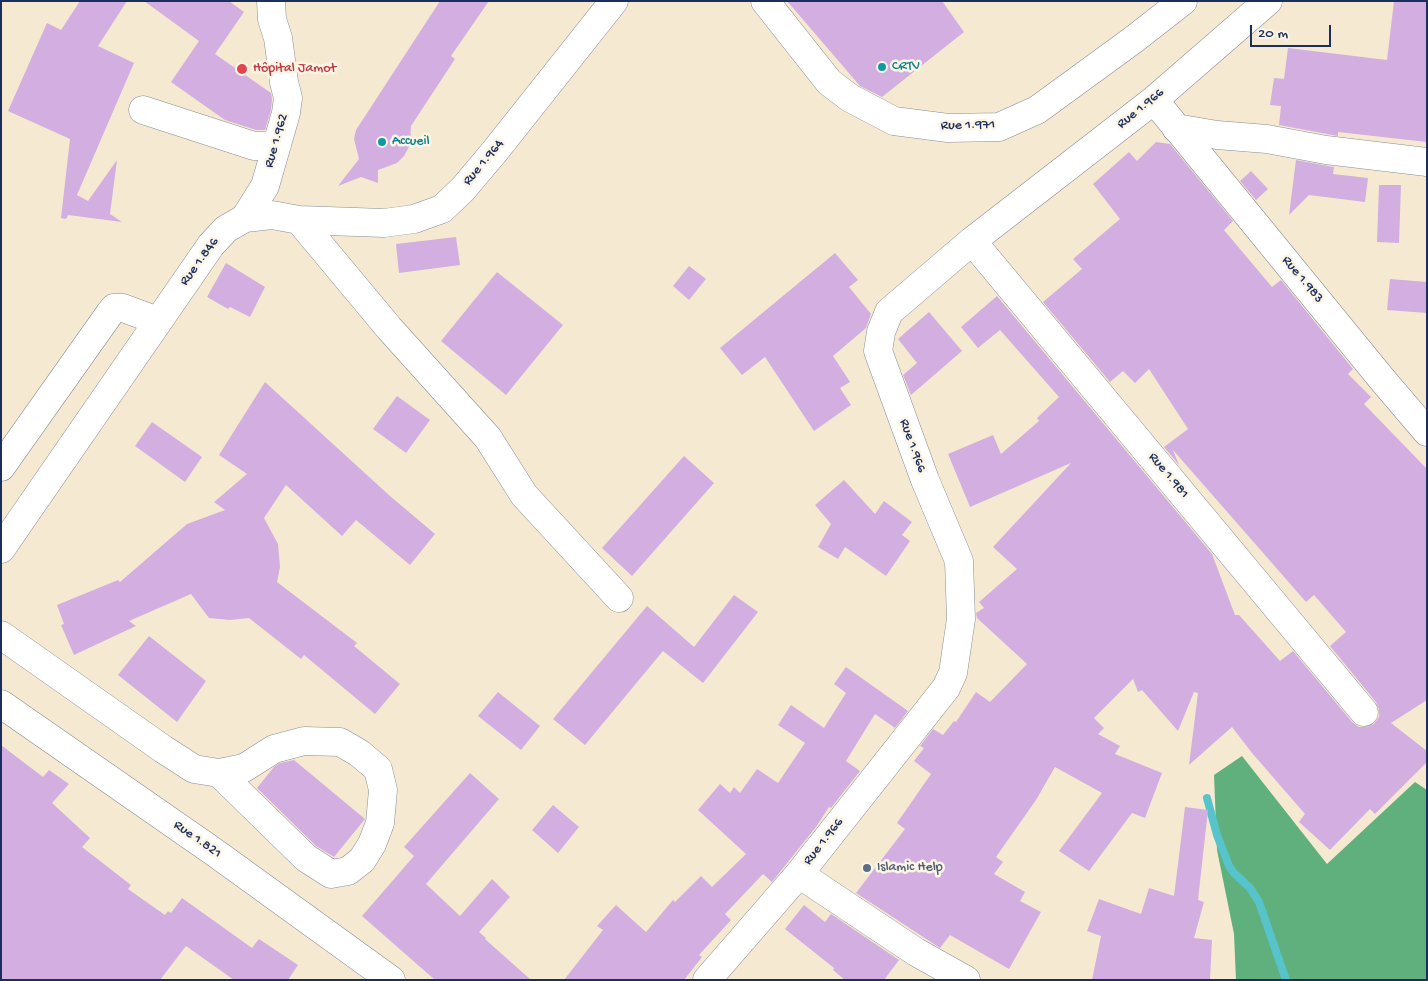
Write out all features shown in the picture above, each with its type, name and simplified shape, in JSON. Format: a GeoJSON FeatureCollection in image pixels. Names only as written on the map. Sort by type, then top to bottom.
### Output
{"type":"FeatureCollection","features":[{"type":"Feature","properties":{"kind":"street","name":"Rue 1.962"},"geometry":{"type":"LineString","coordinates":[[245,218],[265,186],[286,113],[288,98],[270,1]]}},
{"type":"Feature","properties":{"kind":"street","name":"Rue 1.964"},"geometry":{"type":"LineString","coordinates":[[299,220],[384,223],[414,219],[442,209],[463,189],[489,159],[614,1]]}},
{"type":"Feature","properties":{"kind":"street","name":"Rue 1.971"},"geometry":{"type":"LineString","coordinates":[[765,1],[830,82],[850,98],[894,121],[948,128],[998,127],[1037,110],[1134,40],[1183,1]]}},
{"type":"Feature","properties":{"kind":"street","name":"Rue 1.966"},"geometry":{"type":"LineString","coordinates":[[707,980],[798,874],[946,688],[953,673],[961,620],[959,561],[925,480],[878,352],[881,332],[889,312],[972,241],[1154,100],[1268,1]]}},
{"type":"Feature","properties":{"kind":"street","name":"Rue 1.983"},"geometry":{"type":"LineString","coordinates":[[1154,100],[1427,432]]}},
{"type":"Feature","properties":{"kind":"street"},"geometry":{"type":"LineString","coordinates":[[142,110],[254,146],[276,145]]}},
{"type":"Feature","properties":{"kind":"street"},"geometry":{"type":"LineString","coordinates":[[1176,128],[1217,135],[1267,139],[1326,150],[1427,162]]}},
{"type":"Feature","properties":{"kind":"street","name":"Rue 1.846"},"geometry":{"type":"LineString","coordinates":[[1,549],[211,245],[226,229],[245,218],[272,215],[299,220]]}},
{"type":"Feature","properties":{"kind":"street"},"geometry":{"type":"LineString","coordinates":[[299,220],[389,328],[488,438],[524,495],[619,598]]}},
{"type":"Feature","properties":{"kind":"street","name":"Rue 1.981"},"geometry":{"type":"LineString","coordinates":[[972,241],[1364,712]]}},
{"type":"Feature","properties":{"kind":"street"},"geometry":{"type":"LineString","coordinates":[[1,467],[114,308],[123,308],[158,320]]}},
{"type":"Feature","properties":{"kind":"street"},"geometry":{"type":"LineString","coordinates":[[1,635],[194,769],[219,773],[244,768],[274,749],[304,741],[340,742],[359,753],[378,768],[383,790],[380,823],[372,844],[362,860],[348,871],[331,874],[306,858],[219,773]]}},
{"type":"Feature","properties":{"kind":"street","name":"Rue 1.821"},"geometry":{"type":"LineString","coordinates":[[1,704],[214,852],[391,980]]}},
{"type":"Feature","properties":{"kind":"street"},"geometry":{"type":"LineString","coordinates":[[798,874],[916,952],[966,980]]}},
{"type":"Feature","properties":{"kind":"green space"},"geometry":{"type":"Polygon","coordinates":[[[1242,756],[1327,864],[1415,782],[1427,790],[1427,980],[1236,980],[1234,934],[1217,850],[1214,775],[1242,756]]]}},
{"type":"Feature","properties":{"kind":"building"},"geometry":{"type":"Polygon","coordinates":[[[80,1],[127,1],[98,46],[134,63],[77,195],[88,201],[117,160],[110,214],[122,222],[68,215],[66,219],[61,218],[70,139],[8,111],[47,23],[61,30],[80,1]]]}},
{"type":"Feature","properties":{"kind":"building"},"geometry":{"type":"Polygon","coordinates":[[[144,1],[229,1],[244,12],[215,54],[271,93],[271,110],[265,130],[256,130],[225,120],[171,82],[199,41],[144,1]]]}},
{"type":"Feature","properties":{"kind":"building"},"geometry":{"type":"Polygon","coordinates":[[[440,1],[489,1],[451,56],[455,59],[411,126],[410,145],[404,156],[397,163],[378,170],[378,183],[361,177],[338,186],[359,159],[354,139],[356,130],[440,1]]]}},
{"type":"Feature","properties":{"kind":"building","name":"CRTV"},"geometry":{"type":"Polygon","coordinates":[[[787,1],[942,1],[964,32],[882,97],[860,86],[787,1]]]}},
{"type":"Feature","properties":{"kind":"building"},"geometry":{"type":"Polygon","coordinates":[[[1394,1],[1427,1],[1427,142],[1338,132],[1338,136],[1279,125],[1281,106],[1270,105],[1274,78],[1284,79],[1288,48],[1387,60],[1394,1]]]}},
{"type":"Feature","properties":{"kind":"building"},"geometry":{"type":"Polygon","coordinates":[[[1156,142],[1170,144],[1233,221],[1224,230],[1272,287],[1281,280],[1353,369],[1348,374],[1371,397],[1364,404],[1427,469],[1427,700],[1391,723],[1427,751],[1427,762],[1375,814],[1370,809],[1330,850],[1299,822],[1305,814],[1232,727],[1189,765],[1198,693],[1194,692],[1178,731],[1142,690],[1138,692],[1133,679],[1094,718],[1104,728],[1098,734],[1120,746],[1115,754],[1162,773],[1145,818],[1132,813],[1089,871],[1059,851],[1102,793],[1055,767],[1036,800],[996,857],[1003,862],[994,874],[1025,892],[1020,901],[1041,912],[1009,969],[950,935],[940,948],[856,893],[905,829],[897,823],[931,774],[914,761],[924,748],[920,746],[933,729],[943,735],[954,721],[956,722],[976,692],[990,702],[1027,664],[977,618],[976,613],[984,608],[979,602],[1017,569],[993,547],[1071,463],[970,507],[948,454],[993,435],[1001,454],[1039,421],[1037,418],[1059,397],[1000,330],[978,348],[961,327],[997,296],[1212,554],[1235,615],[1239,615],[1280,661],[1293,651],[1352,722],[1359,727],[1367,727],[1374,724],[1379,717],[1379,709],[1376,702],[1330,646],[1346,632],[1314,595],[1306,602],[1173,450],[1179,465],[1164,447],[1188,429],[1149,369],[1135,383],[1123,371],[1110,382],[1043,302],[1082,269],[1073,259],[1120,219],[1093,184],[1129,152],[1137,161],[1156,142]]]}},
{"type":"Feature","properties":{"kind":"building"},"geometry":{"type":"Polygon","coordinates":[[[1296,160],[1334,167],[1333,174],[1368,178],[1365,202],[1309,195],[1289,215],[1296,160]]]}},
{"type":"Feature","properties":{"kind":"building"},"geometry":{"type":"Polygon","coordinates":[[[1251,171],[1268,189],[1256,200],[1240,181],[1251,171]]]}},
{"type":"Feature","properties":{"kind":"building"},"geometry":{"type":"Polygon","coordinates":[[[1379,185],[1401,185],[1399,243],[1377,242],[1379,185]]]}},
{"type":"Feature","properties":{"kind":"building"},"geometry":{"type":"Polygon","coordinates":[[[456,237],[460,265],[399,273],[396,244],[456,237]]]}},
{"type":"Feature","properties":{"kind":"building"},"geometry":{"type":"Polygon","coordinates":[[[835,253],[858,280],[849,287],[871,314],[866,328],[833,356],[850,382],[840,388],[851,405],[814,431],[765,357],[742,375],[720,348],[835,253]]]}},
{"type":"Feature","properties":{"kind":"building"},"geometry":{"type":"Polygon","coordinates":[[[226,263],[265,287],[250,317],[230,307],[228,309],[207,297],[226,263]]]}},
{"type":"Feature","properties":{"kind":"building"},"geometry":{"type":"Polygon","coordinates":[[[689,266],[706,279],[689,300],[673,286],[689,266]]]}},
{"type":"Feature","properties":{"kind":"building"},"geometry":{"type":"Polygon","coordinates":[[[497,272],[563,325],[506,395],[441,341],[497,272]]]}},
{"type":"Feature","properties":{"kind":"building"},"geometry":{"type":"Polygon","coordinates":[[[1390,279],[1427,282],[1427,313],[1387,310],[1390,279]]]}},
{"type":"Feature","properties":{"kind":"building"},"geometry":{"type":"Polygon","coordinates":[[[929,312],[962,351],[911,395],[903,375],[917,363],[898,339],[929,312]]]}},
{"type":"Feature","properties":{"kind":"building"},"geometry":{"type":"Polygon","coordinates":[[[265,382],[390,496],[435,534],[410,565],[356,520],[342,536],[286,485],[264,518],[278,544],[280,567],[277,582],[357,643],[354,646],[400,684],[375,714],[304,655],[301,659],[249,618],[230,620],[209,618],[191,594],[129,621],[136,626],[74,655],[61,625],[64,624],[57,605],[118,580],[120,582],[187,524],[225,510],[214,502],[247,474],[219,455],[265,382]]]}},
{"type":"Feature","properties":{"kind":"building"},"geometry":{"type":"Polygon","coordinates":[[[397,396],[430,420],[406,453],[373,429],[397,396]]]}},
{"type":"Feature","properties":{"kind":"building"},"geometry":{"type":"Polygon","coordinates":[[[152,422],[202,457],[185,482],[135,446],[152,422]]]}},
{"type":"Feature","properties":{"kind":"building"},"geometry":{"type":"Polygon","coordinates":[[[684,456],[714,483],[632,576],[602,548],[684,456]]]}},
{"type":"Feature","properties":{"kind":"building"},"geometry":{"type":"Polygon","coordinates":[[[844,480],[875,514],[884,501],[912,522],[902,535],[910,541],[886,576],[845,547],[838,559],[818,547],[831,524],[815,505],[844,480]]]}},
{"type":"Feature","properties":{"kind":"building"},"geometry":{"type":"Polygon","coordinates":[[[734,595],[758,612],[703,683],[663,651],[585,745],[553,719],[647,606],[694,647],[734,595]]]}},
{"type":"Feature","properties":{"kind":"building"},"geometry":{"type":"Polygon","coordinates":[[[149,636],[206,681],[177,722],[118,675],[149,636]]]}},
{"type":"Feature","properties":{"kind":"building"},"geometry":{"type":"Polygon","coordinates":[[[846,667],[908,711],[895,728],[875,714],[846,761],[860,771],[831,808],[829,807],[816,827],[772,882],[763,874],[725,914],[731,920],[699,955],[702,957],[684,980],[564,980],[603,930],[597,926],[616,905],[646,932],[673,900],[675,902],[701,876],[712,887],[746,854],[698,810],[720,784],[730,793],[734,787],[740,793],[757,769],[778,783],[805,743],[778,725],[791,705],[824,728],[846,693],[834,684],[846,667]]]}},
{"type":"Feature","properties":{"kind":"building"},"geometry":{"type":"Polygon","coordinates":[[[498,692],[540,726],[521,750],[478,716],[498,692]]]}},
{"type":"Feature","properties":{"kind":"building"},"geometry":{"type":"Polygon","coordinates":[[[1,745],[43,777],[49,770],[69,784],[52,803],[90,838],[82,847],[131,885],[128,889],[165,915],[168,911],[171,913],[182,898],[252,948],[259,939],[298,965],[288,980],[234,980],[186,946],[160,980],[1,980],[1,745]]]}},
{"type":"Feature","properties":{"kind":"building"},"geometry":{"type":"Polygon","coordinates":[[[294,760],[365,819],[334,857],[316,846],[257,788],[274,767],[280,763],[294,760]]]}},
{"type":"Feature","properties":{"kind":"building"},"geometry":{"type":"Polygon","coordinates":[[[470,773],[499,799],[426,884],[460,916],[492,879],[510,897],[479,932],[531,980],[435,980],[362,916],[414,856],[404,847],[470,773]]]}},
{"type":"Feature","properties":{"kind":"building"},"geometry":{"type":"Polygon","coordinates":[[[553,805],[579,827],[558,853],[532,830],[553,805]]]}},
{"type":"Feature","properties":{"kind":"building"},"geometry":{"type":"Polygon","coordinates":[[[1185,807],[1208,810],[1198,900],[1204,902],[1194,938],[1212,940],[1210,980],[1092,980],[1101,936],[1087,931],[1099,899],[1141,914],[1149,888],[1174,896],[1185,807]]]}},
{"type":"Feature","properties":{"kind":"building"},"geometry":{"type":"Polygon","coordinates":[[[804,905],[825,922],[831,914],[899,960],[884,980],[845,980],[833,970],[834,968],[785,929],[804,905]]]}},
{"type":"Feature","properties":{"kind":"waterway"},"geometry":{"type":"LineString","coordinates":[[1207,798],[1217,835],[1229,866],[1250,888],[1259,902],[1286,980]]}},
{"type":"Feature","properties":{"kind":"place","name":"CRTV"},"geometry":{"type":"Point","coordinates":[882,67]}},
{"type":"Feature","properties":{"kind":"place","name":"Hôpital Jamot"},"geometry":{"type":"Point","coordinates":[242,69]}},
{"type":"Feature","properties":{"kind":"place","name":"Accueil"},"geometry":{"type":"Point","coordinates":[382,142]}},
{"type":"Feature","properties":{"kind":"place","name":"Islamic Help"},"geometry":{"type":"Point","coordinates":[867,868]}}]}
